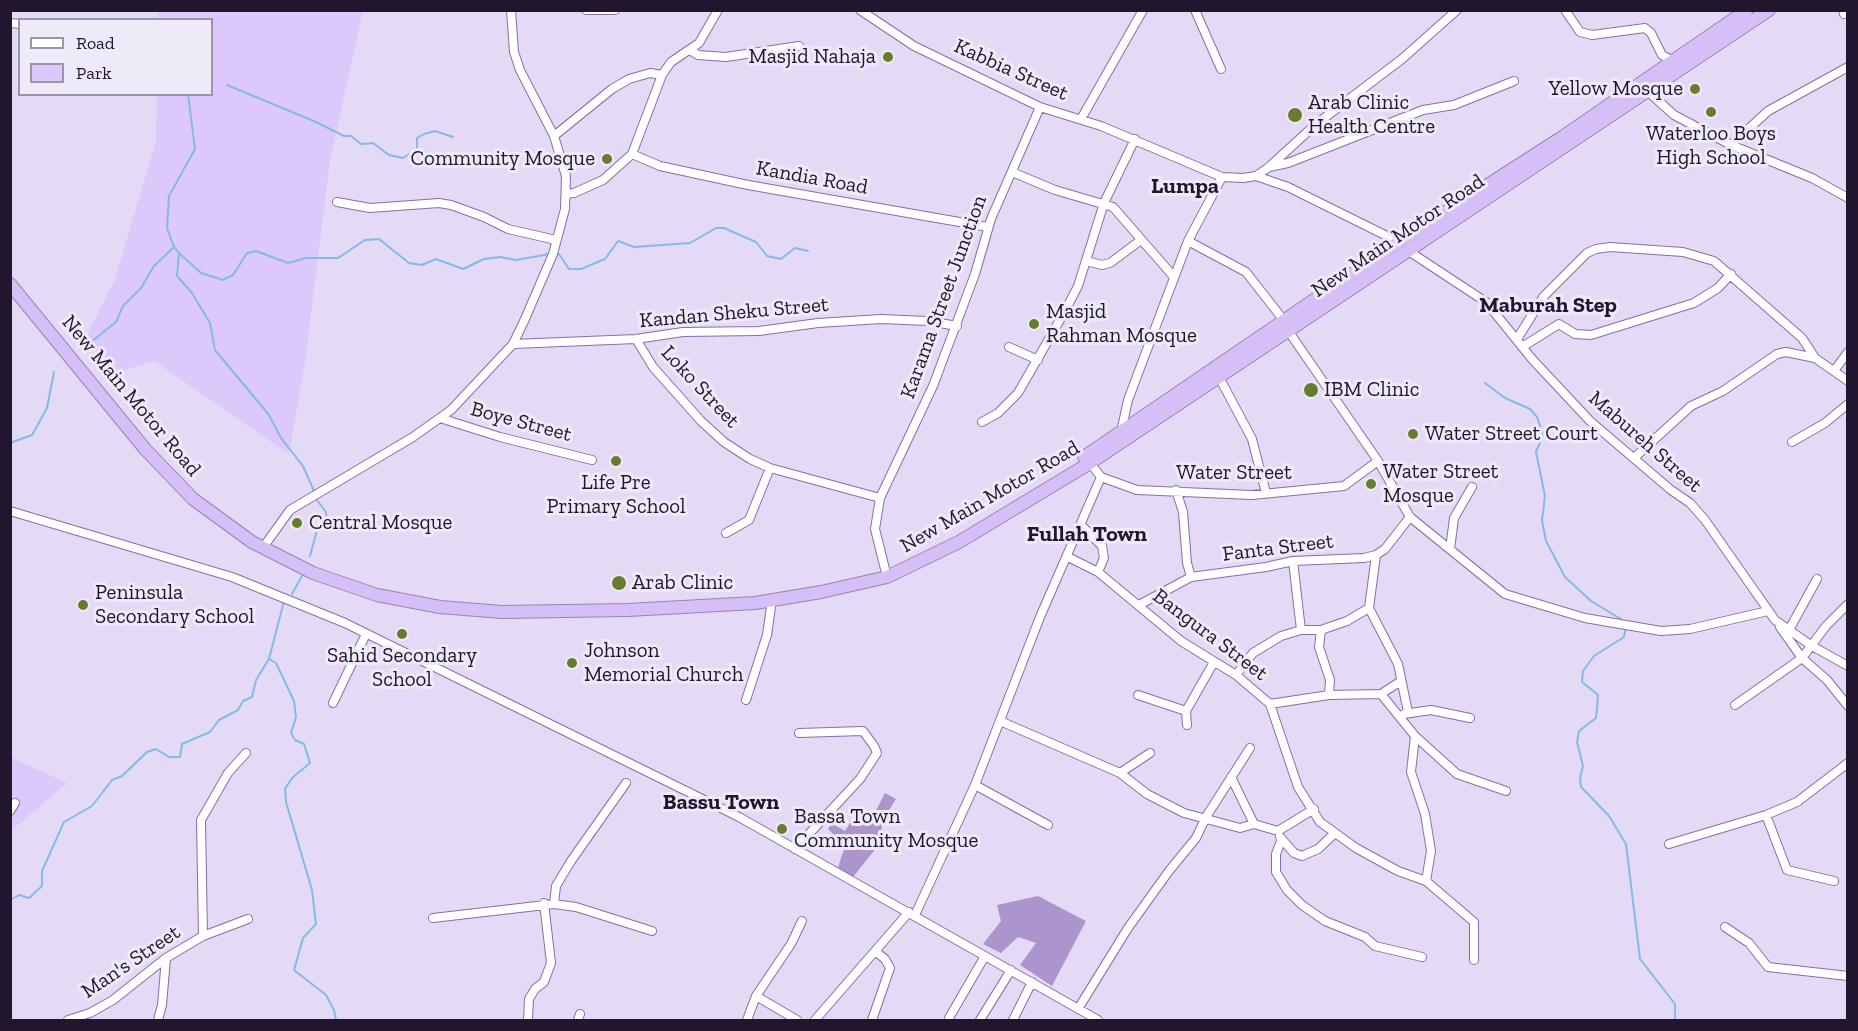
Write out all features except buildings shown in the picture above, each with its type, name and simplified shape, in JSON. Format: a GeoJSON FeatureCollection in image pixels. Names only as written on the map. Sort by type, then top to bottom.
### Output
{"type":"FeatureCollection","features":[{"type":"Feature","properties":{"kind":"highway","name":"New Main Motor Road"},"geometry":{"type":"LineString","coordinates":[[10,274],[151,444],[198,493],[267,542],[316,567],[379,588],[441,600],[502,605],[696,600],[754,596],[820,585],[885,569],[956,536],[1018,500],[1121,432],[1410,252],[1643,87],[1672,61],[1747,10]]}},
{"type":"Feature","properties":{"kind":"highway","name":"New Main Motor Road"},"geometry":{"type":"LineString","coordinates":[[10,284],[145,449],[193,499],[252,542],[313,573],[377,595],[440,607],[502,612],[692,608],[772,600],[887,577],[959,542],[1090,464],[1219,377],[1399,242],[1561,138],[1769,10]]}},
{"type":"Feature","properties":{"kind":"street"},"geometry":{"type":"LineString","coordinates":[[267,542],[290,510],[413,437],[451,410],[513,344],[553,254],[565,209],[566,176],[554,136],[520,70],[514,52],[511,10]]}},
{"type":"Feature","properties":{"kind":"street"},"geometry":{"type":"LineString","coordinates":[[586,10],[615,10]]}},
{"type":"Feature","properties":{"kind":"street"},"geometry":{"type":"LineString","coordinates":[[566,194],[574,193],[603,180],[632,154],[662,75],[671,62],[690,50],[710,27],[718,10]]}},
{"type":"Feature","properties":{"kind":"street","name":"Kabbia Street"},"geometry":{"type":"LineString","coordinates":[[860,10],[914,46],[1040,107],[1135,139],[1222,177]]}},
{"type":"Feature","properties":{"kind":"street"},"geometry":{"type":"LineString","coordinates":[[1081,119],[1143,10]]}},
{"type":"Feature","properties":{"kind":"street"},"geometry":{"type":"LineString","coordinates":[[1195,10],[1221,69]]}},
{"type":"Feature","properties":{"kind":"street"},"geometry":{"type":"LineString","coordinates":[[1121,432],[1128,400],[1188,241],[1222,177],[1256,176],[1269,167],[1315,125],[1402,59],[1456,10]]}},
{"type":"Feature","properties":{"kind":"street"},"geometry":{"type":"LineString","coordinates":[[1565,10],[1580,32],[1592,35],[1645,28],[1651,33],[1662,55],[1672,61]]}},
{"type":"Feature","properties":{"kind":"street"},"geometry":{"type":"LineString","coordinates":[[690,50],[698,55],[726,57],[799,46]]}},
{"type":"Feature","properties":{"kind":"street"},"geometry":{"type":"LineString","coordinates":[[1731,145],[1768,111],[1848,67]]}},
{"type":"Feature","properties":{"kind":"street"},"geometry":{"type":"LineString","coordinates":[[554,136],[612,89],[629,79],[650,73],[662,75]]}},
{"type":"Feature","properties":{"kind":"street"},"geometry":{"type":"LineString","coordinates":[[1269,167],[1288,163],[1423,110],[1471,99],[1514,81]]}},
{"type":"Feature","properties":{"kind":"street"},"geometry":{"type":"LineString","coordinates":[[1643,87],[1674,115],[1731,145],[1791,168],[1848,198]]}},
{"type":"Feature","properties":{"kind":"street","name":"Karama Street Junction"},"geometry":{"type":"LineString","coordinates":[[885,569],[875,530],[880,498],[928,396],[957,326],[988,227],[1040,107]]}},
{"type":"Feature","properties":{"kind":"street"},"geometry":{"type":"LineString","coordinates":[[982,422],[998,412],[1018,393],[1038,360],[1078,286],[1104,203],[1135,139]]}},
{"type":"Feature","properties":{"kind":"street","name":"Kandia Road"},"geometry":{"type":"LineString","coordinates":[[632,154],[660,166],[748,185],[988,227]]}},
{"type":"Feature","properties":{"kind":"street"},"geometry":{"type":"LineString","coordinates":[[1012,172],[1055,190],[1113,207],[1174,277]]}},
{"type":"Feature","properties":{"kind":"street"},"geometry":{"type":"LineString","coordinates":[[1256,176],[1288,187],[1399,242]]}},
{"type":"Feature","properties":{"kind":"street"},"geometry":{"type":"LineString","coordinates":[[337,202],[370,208],[451,205],[508,229],[556,240]]}},
{"type":"Feature","properties":{"kind":"street"},"geometry":{"type":"LineString","coordinates":[[1086,261],[1102,265],[1110,263],[1142,240]]}},
{"type":"Feature","properties":{"kind":"street"},"geometry":{"type":"LineString","coordinates":[[1188,241],[1246,272],[1287,327],[1378,461],[1410,517],[1505,594],[1585,618],[1661,631],[1689,629],[1768,611]]}},
{"type":"Feature","properties":{"kind":"street"},"geometry":{"type":"LineString","coordinates":[[1519,343],[1544,296],[1587,253],[1610,247],[1691,254],[1714,261],[1731,274],[1802,339],[1815,358],[1848,381]]}},
{"type":"Feature","properties":{"kind":"street","name":"Mabureh Street"},"geometry":{"type":"LineString","coordinates":[[1410,252],[1486,302],[1519,343],[1590,421],[1690,503],[1705,520],[1775,620],[1812,646],[1848,666]]}},
{"type":"Feature","properties":{"kind":"street"},"geometry":{"type":"LineString","coordinates":[[1519,343],[1558,324],[1575,334],[1591,335],[1694,303],[1718,288],[1731,274]]}},
{"type":"Feature","properties":{"kind":"street","name":"Kandan Sheku Street"},"geometry":{"type":"LineString","coordinates":[[513,344],[636,339],[682,332],[759,331],[818,323],[881,319],[928,321],[957,326]]}},
{"type":"Feature","properties":{"kind":"street","name":"Loko Street"},"geometry":{"type":"LineString","coordinates":[[636,339],[653,367],[701,422],[724,442],[750,459],[770,468],[880,498]]}},
{"type":"Feature","properties":{"kind":"street"},"geometry":{"type":"LineString","coordinates":[[1010,347],[1038,360]]}},
{"type":"Feature","properties":{"kind":"street"},"geometry":{"type":"LineString","coordinates":[[1634,458],[1691,406],[1710,398],[1777,354],[1786,352],[1815,358]]}},
{"type":"Feature","properties":{"kind":"street"},"geometry":{"type":"LineString","coordinates":[[1834,371],[1848,352]]}},
{"type":"Feature","properties":{"kind":"street"},"geometry":{"type":"LineString","coordinates":[[1219,377],[1252,439],[1266,494]]}},
{"type":"Feature","properties":{"kind":"street"},"geometry":{"type":"LineString","coordinates":[[1792,442],[1825,423],[1848,404]]}},
{"type":"Feature","properties":{"kind":"street","name":"Boye Street"},"geometry":{"type":"LineString","coordinates":[[440,418],[500,437],[592,460]]}},
{"type":"Feature","properties":{"kind":"street","name":"Water Street"},"geometry":{"type":"LineString","coordinates":[[1090,464],[1101,477],[1137,490],[1266,494],[1344,486],[1378,461]]}},
{"type":"Feature","properties":{"kind":"street"},"geometry":{"type":"LineString","coordinates":[[726,533],[749,520],[770,468]]}},
{"type":"Feature","properties":{"kind":"street"},"geometry":{"type":"LineString","coordinates":[[815,1020],[874,951],[912,914],[975,785],[1040,617],[1101,477]]}},
{"type":"Feature","properties":{"kind":"street"},"geometry":{"type":"LineString","coordinates":[[1450,549],[1454,518],[1472,487]]}},
{"type":"Feature","properties":{"kind":"street"},"geometry":{"type":"LineString","coordinates":[[1176,490],[1183,512],[1186,553],[1191,577]]}},
{"type":"Feature","properties":{"kind":"street"},"geometry":{"type":"LineString","coordinates":[[10,511],[232,577],[345,622],[739,817],[1098,1020]]}},
{"type":"Feature","properties":{"kind":"street"},"geometry":{"type":"LineString","coordinates":[[1410,517],[1384,549],[1376,555],[1369,608],[1398,664],[1405,714],[1415,736],[1457,774],[1506,791]]}},
{"type":"Feature","properties":{"kind":"street"},"geometry":{"type":"LineString","coordinates":[[1081,525],[1104,552],[1098,572]]}},
{"type":"Feature","properties":{"kind":"street","name":"Fanta Street"},"geometry":{"type":"LineString","coordinates":[[1139,605],[1191,577],[1293,561],[1364,558],[1376,555]]}},
{"type":"Feature","properties":{"kind":"street","name":"Bangura Street"},"geometry":{"type":"LineString","coordinates":[[1068,556],[1098,572],[1181,641],[1236,675],[1270,704],[1298,787],[1314,809],[1320,822],[1381,862],[1426,881],[1474,922],[1474,960]]}},
{"type":"Feature","properties":{"kind":"street"},"geometry":{"type":"LineString","coordinates":[[1293,561],[1301,630]]}},
{"type":"Feature","properties":{"kind":"street"},"geometry":{"type":"LineString","coordinates":[[1789,630],[1818,579]]}},
{"type":"Feature","properties":{"kind":"street"},"geometry":{"type":"LineString","coordinates":[[747,700],[767,635],[772,600]]}},
{"type":"Feature","properties":{"kind":"street"},"geometry":{"type":"LineString","coordinates":[[1735,705],[1802,658],[1826,626],[1848,604]]}},
{"type":"Feature","properties":{"kind":"street"},"geometry":{"type":"LineString","coordinates":[[1236,675],[1253,653],[1281,636],[1301,630],[1321,630],[1347,621],[1369,608]]}},
{"type":"Feature","properties":{"kind":"street"},"geometry":{"type":"LineString","coordinates":[[1775,620],[1802,658],[1827,680],[1848,706]]}},
{"type":"Feature","properties":{"kind":"street"},"geometry":{"type":"LineString","coordinates":[[1321,630],[1320,647],[1330,680],[1329,696]]}},
{"type":"Feature","properties":{"kind":"street"},"geometry":{"type":"LineString","coordinates":[[333,703],[366,634]]}},
{"type":"Feature","properties":{"kind":"street"},"geometry":{"type":"LineString","coordinates":[[1187,725],[1186,711],[1214,662]]}},
{"type":"Feature","properties":{"kind":"street"},"geometry":{"type":"LineString","coordinates":[[1270,704],[1329,696],[1381,694],[1401,681]]}},
{"type":"Feature","properties":{"kind":"street"},"geometry":{"type":"LineString","coordinates":[[1381,694],[1405,714],[1431,710],[1470,718]]}},
{"type":"Feature","properties":{"kind":"street"},"geometry":{"type":"LineString","coordinates":[[1138,695],[1186,711]]}},
{"type":"Feature","properties":{"kind":"street"},"geometry":{"type":"LineString","coordinates":[[1000,722],[1120,773],[1147,795],[1184,813],[1206,817],[1239,828],[1254,824],[1278,831],[1314,809]]}},
{"type":"Feature","properties":{"kind":"street"},"geometry":{"type":"LineString","coordinates":[[795,849],[860,779],[877,753],[863,731],[799,733]]}},
{"type":"Feature","properties":{"kind":"street"},"geometry":{"type":"LineString","coordinates":[[1415,736],[1411,772],[1425,813],[1431,851],[1426,881]]}},
{"type":"Feature","properties":{"kind":"street"},"geometry":{"type":"LineString","coordinates":[[1078,1009],[1128,928],[1196,838],[1230,777],[1250,748]]}},
{"type":"Feature","properties":{"kind":"street"},"geometry":{"type":"LineString","coordinates":[[203,936],[201,820],[228,773],[246,753]]}},
{"type":"Feature","properties":{"kind":"street"},"geometry":{"type":"LineString","coordinates":[[1120,773],[1150,753]]}},
{"type":"Feature","properties":{"kind":"street"},"geometry":{"type":"LineString","coordinates":[[1669,844],[1766,815],[1806,796],[1848,764]]}},
{"type":"Feature","properties":{"kind":"street"},"geometry":{"type":"LineString","coordinates":[[1230,777],[1254,824]]}},
{"type":"Feature","properties":{"kind":"street"},"geometry":{"type":"LineString","coordinates":[[554,904],[556,886],[626,783]]}},
{"type":"Feature","properties":{"kind":"street"},"geometry":{"type":"LineString","coordinates":[[975,785],[1048,825]]}},
{"type":"Feature","properties":{"kind":"street"},"geometry":{"type":"LineString","coordinates":[[1766,815],[1787,870],[1834,881]]}},
{"type":"Feature","properties":{"kind":"street"},"geometry":{"type":"LineString","coordinates":[[1278,831],[1281,841],[1302,856],[1318,849],[1335,833]]}},
{"type":"Feature","properties":{"kind":"street"},"geometry":{"type":"LineString","coordinates":[[1281,841],[1276,854],[1276,872],[1287,890],[1302,905],[1325,921],[1365,936],[1375,946],[1422,957]]}},
{"type":"Feature","properties":{"kind":"street"},"geometry":{"type":"LineString","coordinates":[[528,1020],[529,999],[535,988],[544,982],[551,963],[544,903]]}},
{"type":"Feature","properties":{"kind":"street"},"geometry":{"type":"LineString","coordinates":[[433,918],[544,903],[576,907],[652,930]]}},
{"type":"Feature","properties":{"kind":"street","name":"Man's Street"},"geometry":{"type":"LineString","coordinates":[[68,1020],[90,1013],[113,1000],[166,958],[203,936],[248,919]]}},
{"type":"Feature","properties":{"kind":"street"},"geometry":{"type":"LineString","coordinates":[[747,1020],[756,996],[791,944],[802,921]]}},
{"type":"Feature","properties":{"kind":"street"},"geometry":{"type":"LineString","coordinates":[[1725,927],[1749,943],[1768,967],[1848,976]]}},
{"type":"Feature","properties":{"kind":"street"},"geometry":{"type":"LineString","coordinates":[[872,1020],[890,968],[885,959],[874,951]]}},
{"type":"Feature","properties":{"kind":"street"},"geometry":{"type":"LineString","coordinates":[[949,1018],[986,956]]}},
{"type":"Feature","properties":{"kind":"street"},"geometry":{"type":"LineString","coordinates":[[158,1020],[162,1005],[166,958]]}},
{"type":"Feature","properties":{"kind":"street"},"geometry":{"type":"LineString","coordinates":[[980,1020],[1011,970]]}},
{"type":"Feature","properties":{"kind":"street"},"geometry":{"type":"LineString","coordinates":[[1013,1020],[1032,982]]}},
{"type":"Feature","properties":{"kind":"street"},"geometry":{"type":"LineString","coordinates":[[756,996],[797,1020]]}},
{"type":"Feature","properties":{"kind":"green space"},"geometry":{"type":"Polygon","coordinates":[[[159,11],[363,11],[330,160],[305,362],[289,454],[154,361],[112,374],[86,337],[115,279],[156,141],[157,96],[213,96],[213,18],[158,18],[159,11]]]}},
{"type":"Feature","properties":{"kind":"green space"},"geometry":{"type":"Polygon","coordinates":[[[10,757],[67,783],[13,829],[10,827],[10,757]]]}},
{"type":"Feature","properties":{"kind":"shaded area"},"geometry":{"type":"Polygon","coordinates":[[[885,793],[896,799],[882,821],[881,842],[853,877],[838,867],[845,846],[828,829],[831,823],[845,831],[850,823],[870,822],[885,793]]]}},
{"type":"Feature","properties":{"kind":"shaded area"},"geometry":{"type":"Polygon","coordinates":[[[1038,896],[1086,921],[1052,986],[1020,965],[1036,943],[1018,937],[1001,953],[983,944],[1001,921],[997,905],[1038,896]]]}},
{"type":"Feature","properties":{"kind":"waterway"},"geometry":{"type":"LineString","coordinates":[[227,85],[344,136],[351,136],[361,144],[373,143],[389,155],[403,158],[417,149],[417,138],[424,134],[435,131],[453,137]]}},
{"type":"Feature","properties":{"kind":"waterway"},"geometry":{"type":"LineString","coordinates":[[86,346],[116,322],[123,306],[141,288],[154,266],[174,247],[167,228],[169,196],[195,149],[188,96]]}},
{"type":"Feature","properties":{"kind":"waterway"},"geometry":{"type":"LineString","coordinates":[[555,254],[559,254],[569,269],[581,269],[605,259],[618,241],[634,247],[690,243],[716,228],[724,228],[756,242],[767,256],[781,259],[795,248],[808,251]]}},
{"type":"Feature","properties":{"kind":"waterway"},"geometry":{"type":"LineString","coordinates":[[179,253],[201,273],[223,280],[233,275],[247,253],[256,251],[288,263],[306,258],[338,258],[365,240],[379,239],[409,263],[422,265],[436,259],[463,269],[484,259],[500,257],[516,260],[549,254]]}},
{"type":"Feature","properties":{"kind":"waterway"},"geometry":{"type":"LineString","coordinates":[[175,248],[179,253],[177,276],[192,293],[210,323],[215,350],[269,415],[281,438],[303,466],[314,491]]}},
{"type":"Feature","properties":{"kind":"waterway"},"geometry":{"type":"LineString","coordinates":[[10,443],[32,435],[47,408],[54,372]]}},
{"type":"Feature","properties":{"kind":"waterway"},"geometry":{"type":"LineString","coordinates":[[1485,383],[1505,398],[1530,409],[1537,417],[1543,435],[1536,452],[1545,496],[1542,520],[1546,541],[1565,577],[1591,601],[1624,621]]}},
{"type":"Feature","properties":{"kind":"waterway"},"geometry":{"type":"LineString","coordinates":[[310,556],[317,530],[327,521],[326,512],[316,499]]}},
{"type":"Feature","properties":{"kind":"waterway"},"geometry":{"type":"LineString","coordinates":[[292,594],[303,574]]}},
{"type":"Feature","properties":{"kind":"waterway"},"geometry":{"type":"LineString","coordinates":[[10,900],[19,895],[29,898],[42,886],[42,871],[64,822],[92,806],[112,780],[122,776],[147,752],[156,749],[169,757],[180,757],[182,744],[210,732],[219,720],[238,710],[243,701],[252,697],[256,680],[269,659],[284,601]]}},
{"type":"Feature","properties":{"kind":"waterway"},"geometry":{"type":"LineString","coordinates":[[1626,626],[1624,637],[1594,656],[1583,671],[1582,682],[1598,695],[1596,718],[1579,731],[1577,742],[1583,766],[1580,778],[1581,787],[1609,816],[1626,844],[1640,959],[1675,1004],[1675,1020]]}},
{"type":"Feature","properties":{"kind":"waterway"},"geometry":{"type":"LineString","coordinates":[[269,659],[276,663],[294,701],[296,717],[291,733],[295,740],[304,744],[310,763],[292,778],[285,789],[286,802],[312,890],[316,924],[303,938],[294,970],[326,995],[334,1010],[336,1020]]}},
{"type":"Feature","properties":{"kind":"place","name":"Masjid Nahaja"},"geometry":{"type":"Point","coordinates":[888,57]}},
{"type":"Feature","properties":{"kind":"place","name":"Yellow Mosque"},"geometry":{"type":"Point","coordinates":[1695,89]}},
{"type":"Feature","properties":{"kind":"place","name":"Waterloo Boys High School"},"geometry":{"type":"Point","coordinates":[1711,112]}},
{"type":"Feature","properties":{"kind":"place","name":"Arab Clinic Health Centre"},"geometry":{"type":"Point","coordinates":[1295,115]}},
{"type":"Feature","properties":{"kind":"place","name":"Community Mosque"},"geometry":{"type":"Point","coordinates":[607,159]}},
{"type":"Feature","properties":{"kind":"place","name":"Masjid Rahman Mosque"},"geometry":{"type":"Point","coordinates":[1034,324]}},
{"type":"Feature","properties":{"kind":"place","name":"IBM Clinic"},"geometry":{"type":"Point","coordinates":[1311,390]}},
{"type":"Feature","properties":{"kind":"place","name":"Water Street Court"},"geometry":{"type":"Point","coordinates":[1413,434]}},
{"type":"Feature","properties":{"kind":"place","name":"Life Pre Primary School"},"geometry":{"type":"Point","coordinates":[616,461]}},
{"type":"Feature","properties":{"kind":"place","name":"Water Street Mosque"},"geometry":{"type":"Point","coordinates":[1371,484]}},
{"type":"Feature","properties":{"kind":"place","name":"Central Mosque"},"geometry":{"type":"Point","coordinates":[297,523]}},
{"type":"Feature","properties":{"kind":"place","name":"Arab Clinic"},"geometry":{"type":"Point","coordinates":[619,583]}},
{"type":"Feature","properties":{"kind":"place","name":"Peninsula Secondary School"},"geometry":{"type":"Point","coordinates":[83,605]}},
{"type":"Feature","properties":{"kind":"place","name":"Sahid Secondary School"},"geometry":{"type":"Point","coordinates":[402,634]}},
{"type":"Feature","properties":{"kind":"place","name":"Johnson Memorial Church"},"geometry":{"type":"Point","coordinates":[572,663]}},
{"type":"Feature","properties":{"kind":"place","name":"Bassa Town Community Mosque"},"geometry":{"type":"Point","coordinates":[782,829]}},
{"type":"Feature","properties":{"kind":"district","name":"Lumpa"},"geometry":{"type":"Point","coordinates":[1185,187]}},
{"type":"Feature","properties":{"kind":"district","name":"Maburah Step"},"geometry":{"type":"Point","coordinates":[1548,306]}},
{"type":"Feature","properties":{"kind":"district","name":"Fullah Town"},"geometry":{"type":"Point","coordinates":[1087,535]}},
{"type":"Feature","properties":{"kind":"district","name":"Bassu Town"},"geometry":{"type":"Point","coordinates":[721,803]}}]}
